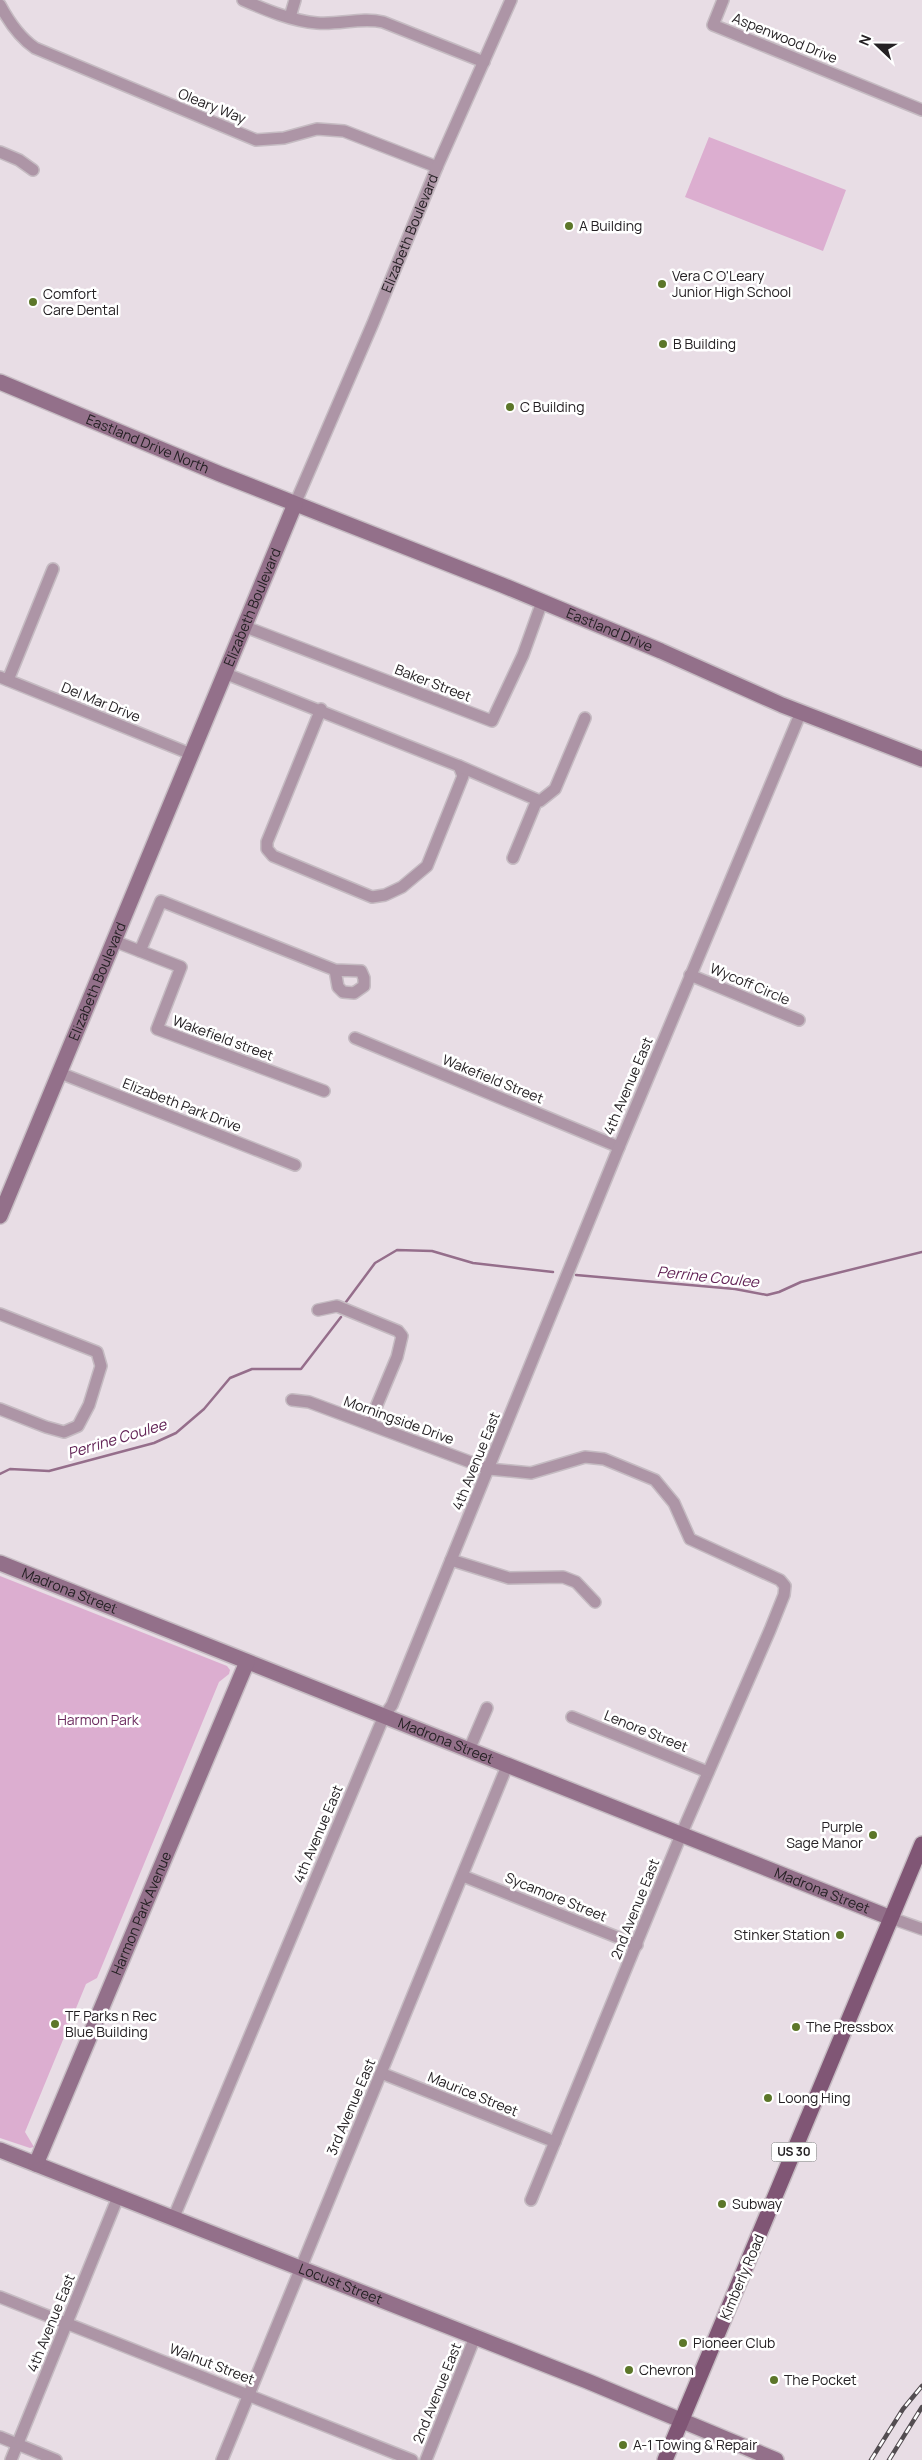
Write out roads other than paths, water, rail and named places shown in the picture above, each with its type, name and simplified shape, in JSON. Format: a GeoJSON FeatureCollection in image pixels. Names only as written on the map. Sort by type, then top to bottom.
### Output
{"type":"FeatureCollection","features":[{"type":"Feature","properties":{"kind":"main road","name":"Kimberly Road"},"geometry":{"type":"LineString","coordinates":[[665,2460],[922,1844]]}},
{"type":"Feature","properties":{"kind":"street"},"geometry":{"type":"LineString","coordinates":[[243,0],[290,18],[318,23],[377,20],[484,62]]}},
{"type":"Feature","properties":{"kind":"street"},"geometry":{"type":"LineString","coordinates":[[290,18],[295,0]]}},
{"type":"Feature","properties":{"kind":"street","name":"Elizabeth Boulevard"},"geometry":{"type":"LineString","coordinates":[[0,1216],[243,626],[373,323],[437,167],[511,0]]}},
{"type":"Feature","properties":{"kind":"street","name":"Aspenwood Drive"},"geometry":{"type":"LineString","coordinates":[[723,2],[713,25],[922,110]]}},
{"type":"Feature","properties":{"kind":"street","name":"Oleary Way"},"geometry":{"type":"LineString","coordinates":[[0,5],[9,21],[24,40],[35,48],[256,140],[284,138],[317,129],[344,131],[437,167]]}},
{"type":"Feature","properties":{"kind":"street"},"geometry":{"type":"LineString","coordinates":[[0,152],[19,160],[33,170]]}},
{"type":"Feature","properties":{"kind":"street","name":"Eastland Drive North"},"geometry":{"type":"LineString","coordinates":[[0,382],[295,504]]}},
{"type":"Feature","properties":{"kind":"street","name":"Eastland Drive"},"geometry":{"type":"LineString","coordinates":[[295,504],[661,651],[800,712],[922,759]]}},
{"type":"Feature","properties":{"kind":"street"},"geometry":{"type":"LineString","coordinates":[[4,678],[53,569]]}},
{"type":"Feature","properties":{"kind":"street","name":"Baker Street"},"geometry":{"type":"LineString","coordinates":[[243,626],[492,721],[523,655],[542,602]]}},
{"type":"Feature","properties":{"kind":"street"},"geometry":{"type":"LineString","coordinates":[[224,673],[459,766],[540,802],[555,789],[585,718]]}},
{"type":"Feature","properties":{"kind":"street","name":"Del Mar Drive"},"geometry":{"type":"LineString","coordinates":[[4,678],[190,754]]}},
{"type":"Feature","properties":{"kind":"street"},"geometry":{"type":"LineString","coordinates":[[321,710],[267,842],[267,849],[274,856],[372,897],[385,895],[402,887],[427,866],[463,776],[459,766]]}},
{"type":"Feature","properties":{"kind":"street","name":"4th Avenue East"},"geometry":{"type":"LineString","coordinates":[[173,2219],[384,1716],[392,1705],[618,1147],[800,712]]}},
{"type":"Feature","properties":{"kind":"street"},"geometry":{"type":"LineString","coordinates":[[513,858],[537,800]]}},
{"type":"Feature","properties":{"kind":"street"},"geometry":{"type":"LineString","coordinates":[[140,951],[161,901],[335,970]]}},
{"type":"Feature","properties":{"kind":"street","name":"Wakefield street"},"geometry":{"type":"LineString","coordinates":[[114,941],[181,967],[157,1030],[324,1091]]}},
{"type":"Feature","properties":{"kind":"street","name":"Wycoff Circle"},"geometry":{"type":"LineString","coordinates":[[690,975],[799,1020]]}},
{"type":"Feature","properties":{"kind":"street","name":"Wakefield Street"},"geometry":{"type":"LineString","coordinates":[[355,1038],[618,1147]]}},
{"type":"Feature","properties":{"kind":"street","name":"Elizabeth Park Drive"},"geometry":{"type":"LineString","coordinates":[[60,1073],[295,1165]]}},
{"type":"Feature","properties":{"kind":"street"},"geometry":{"type":"LineString","coordinates":[[318,1310],[338,1306],[398,1331],[402,1336],[397,1357],[368,1424]]}},
{"type":"Feature","properties":{"kind":"street"},"geometry":{"type":"LineString","coordinates":[[0,1314],[96,1352],[101,1366],[89,1405],[78,1426],[64,1432],[0,1409]]}},
{"type":"Feature","properties":{"kind":"street","name":"Morningside Drive"},"geometry":{"type":"LineString","coordinates":[[292,1400],[309,1402],[489,1469],[531,1473],[585,1457],[604,1459],[655,1480],[674,1503],[690,1539],[780,1580],[785,1586],[784,1595],[770,1630]]}},
{"type":"Feature","properties":{"kind":"street"},"geometry":{"type":"LineString","coordinates":[[451,1560],[509,1578],[563,1577],[576,1582],[595,1602]]}},
{"type":"Feature","properties":{"kind":"street","name":"Madrona Street"},"geometry":{"type":"LineString","coordinates":[[0,1564],[891,1918]]}},
{"type":"Feature","properties":{"kind":"street","name":"2nd Avenue East"},"geometry":{"type":"LineString","coordinates":[[531,2200],[681,1836],[770,1630]]}},
{"type":"Feature","properties":{"kind":"street","name":"Harmon Park Avenue"},"geometry":{"type":"LineString","coordinates":[[36,2164],[247,1662]]}},
{"type":"Feature","properties":{"kind":"street"},"geometry":{"type":"LineString","coordinates":[[469,1750],[487,1708]]}},
{"type":"Feature","properties":{"kind":"street","name":"Lenore Street"},"geometry":{"type":"LineString","coordinates":[[572,1717],[708,1772]]}},
{"type":"Feature","properties":{"kind":"street","name":"3rd Avenue East"},"geometry":{"type":"LineString","coordinates":[[222,2460],[507,1766]]}},
{"type":"Feature","properties":{"kind":"street","name":"Sycamore Street"},"geometry":{"type":"LineString","coordinates":[[463,1876],[637,1945]]}},
{"type":"Feature","properties":{"kind":"street"},"geometry":{"type":"LineString","coordinates":[[891,1918],[922,1929]]}},
{"type":"Feature","properties":{"kind":"street","name":"Maurice Street"},"geometry":{"type":"LineString","coordinates":[[381,2073],[555,2142]]}},
{"type":"Feature","properties":{"kind":"street","name":"Locust Street"},"geometry":{"type":"LineString","coordinates":[[0,2150],[475,2337],[776,2460]]}},
{"type":"Feature","properties":{"kind":"street","name":"4th Avenue East"},"geometry":{"type":"LineString","coordinates":[[11,2460],[118,2197]]}},
{"type":"Feature","properties":{"kind":"street","name":"Walnut Street"},"geometry":{"type":"LineString","coordinates":[[0,2297],[412,2460]]}},
{"type":"Feature","properties":{"kind":"street","name":"2nd Avenue East"},"geometry":{"type":"LineString","coordinates":[[426,2460],[475,2337]]}},
{"type":"Feature","properties":{"kind":"street"},"geometry":{"type":"LineString","coordinates":[[0,2436],[56,2460]]}},
{"type":"Feature","properties":{"kind":"waterway","name":"Perrine Coulee"},"geometry":{"type":"LineString","coordinates":[[346,1302],[375,1263],[397,1250],[432,1251],[473,1263],[553,1272]]}},
{"type":"Feature","properties":{"kind":"waterway","name":"Perrine Coulee"},"geometry":{"type":"LineString","coordinates":[[576,1275],[735,1289],[767,1295],[801,1282],[922,1252]]}},
{"type":"Feature","properties":{"kind":"waterway","name":"Perrine Coulee"},"geometry":{"type":"LineString","coordinates":[[0,1474],[10,1469],[49,1471],[154,1443],[176,1433],[204,1409],[230,1378],[252,1369],[301,1369],[341,1317]]}},
{"type":"Feature","properties":{"kind":"railway"},"geometry":{"type":"LineString","coordinates":[[871,2460],[903,2409],[922,2386]]}},
{"type":"Feature","properties":{"kind":"railway"},"geometry":{"type":"LineString","coordinates":[[889,2460],[922,2407]]}},
{"type":"Feature","properties":{"kind":"place","name":"A Building"},"geometry":{"type":"Point","coordinates":[569,226]}},
{"type":"Feature","properties":{"kind":"place","name":"Vera C O'Leary Junior High School"},"geometry":{"type":"Point","coordinates":[662,284]}},
{"type":"Feature","properties":{"kind":"place","name":"Comfort Care Dental"},"geometry":{"type":"Point","coordinates":[33,302]}},
{"type":"Feature","properties":{"kind":"place","name":"B Building"},"geometry":{"type":"Point","coordinates":[663,344]}},
{"type":"Feature","properties":{"kind":"place","name":"C Building"},"geometry":{"type":"Point","coordinates":[510,407]}},
{"type":"Feature","properties":{"kind":"place","name":"Purple Sage Manor"},"geometry":{"type":"Point","coordinates":[873,1835]}},
{"type":"Feature","properties":{"kind":"place","name":"Stinker Station"},"geometry":{"type":"Point","coordinates":[840,1935]}},
{"type":"Feature","properties":{"kind":"place","name":"TF Parks n Rec Blue Building"},"geometry":{"type":"Point","coordinates":[55,2024]}},
{"type":"Feature","properties":{"kind":"place","name":"The Pressbox"},"geometry":{"type":"Point","coordinates":[796,2027]}},
{"type":"Feature","properties":{"kind":"place","name":"Loong Hing"},"geometry":{"type":"Point","coordinates":[768,2098]}},
{"type":"Feature","properties":{"kind":"place","name":"Subway"},"geometry":{"type":"Point","coordinates":[722,2204]}},
{"type":"Feature","properties":{"kind":"place","name":"Pioneer Club"},"geometry":{"type":"Point","coordinates":[683,2343]}},
{"type":"Feature","properties":{"kind":"place","name":"Chevron"},"geometry":{"type":"Point","coordinates":[629,2370]}},
{"type":"Feature","properties":{"kind":"place","name":"The Pocket"},"geometry":{"type":"Point","coordinates":[774,2380]}},
{"type":"Feature","properties":{"kind":"place","name":"A-1 Towing & Repair"},"geometry":{"type":"Point","coordinates":[623,2445]}},
{"type":"Feature","properties":{"kind":"park label","name":"Harmon Park"},"geometry":{"type":"Point","coordinates":[98,1720]}}]}
